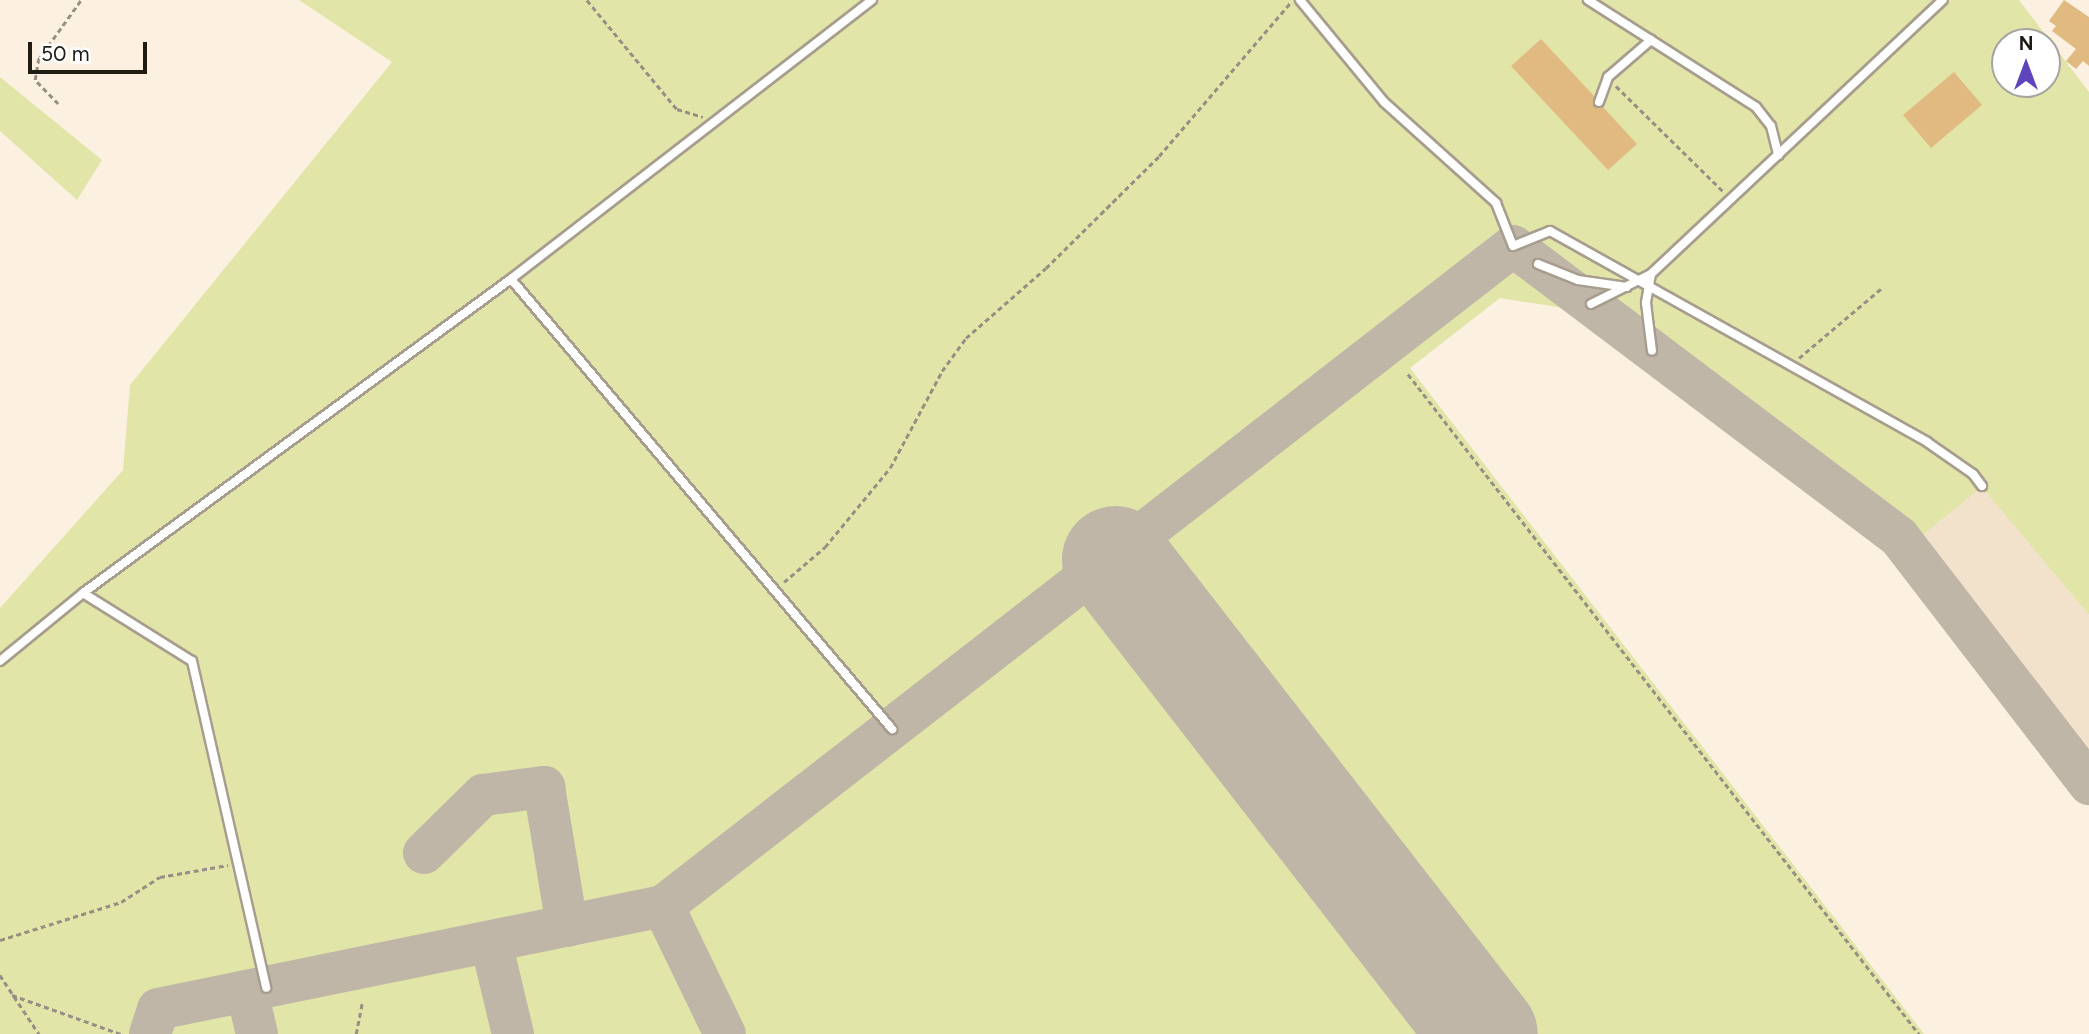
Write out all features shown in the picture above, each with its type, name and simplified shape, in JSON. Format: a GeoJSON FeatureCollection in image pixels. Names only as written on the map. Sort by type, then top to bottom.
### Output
{"type":"FeatureCollection","features":[{"type":"Feature","properties":{"kind":"lane"},"geometry":{"type":"LineString","coordinates":[[0,660],[83,593],[510,279],[872,0]]}},
{"type":"Feature","properties":{"kind":"lane"},"geometry":{"type":"LineString","coordinates":[[1300,0],[1384,102],[1496,203],[1513,246],[1550,231],[1927,442],[1973,474],[1982,486]]}},
{"type":"Feature","properties":{"kind":"lane"},"geometry":{"type":"LineString","coordinates":[[1588,0],[1756,107],[1771,125],[1778,155]]}},
{"type":"Feature","properties":{"kind":"lane"},"geometry":{"type":"LineString","coordinates":[[1591,304],[1651,274],[1943,0]]}},
{"type":"Feature","properties":{"kind":"lane"},"geometry":{"type":"LineString","coordinates":[[1599,102],[1608,77],[1651,40]]}},
{"type":"Feature","properties":{"kind":"lane"},"geometry":{"type":"LineString","coordinates":[[1538,264],[1589,282],[1629,287]]}},
{"type":"Feature","properties":{"kind":"lane"},"geometry":{"type":"LineString","coordinates":[[1651,274],[1649,285],[1652,351]]}},
{"type":"Feature","properties":{"kind":"lane"},"geometry":{"type":"LineString","coordinates":[[510,279],[892,729]]}},
{"type":"Feature","properties":{"kind":"lane"},"geometry":{"type":"LineString","coordinates":[[83,593],[192,661],[266,988]]}},
{"type":"Feature","properties":{"kind":"path"},"geometry":{"type":"LineString","coordinates":[[58,104],[35,80],[38,60],[81,0]]}},
{"type":"Feature","properties":{"kind":"path"},"geometry":{"type":"LineString","coordinates":[[587,0],[677,109],[716,121]]}},
{"type":"Feature","properties":{"kind":"path"},"geometry":{"type":"LineString","coordinates":[[774,590],[825,547],[890,468],[942,371],[966,338],[1045,268],[1159,156],[1292,0]]}},
{"type":"Feature","properties":{"kind":"path"},"geometry":{"type":"LineString","coordinates":[[1608,77],[1731,199]]}},
{"type":"Feature","properties":{"kind":"path"},"geometry":{"type":"LineString","coordinates":[[1791,365],[1883,287]]}},
{"type":"Feature","properties":{"kind":"path"},"geometry":{"type":"LineString","coordinates":[[1408,374],[1919,1034]]}},
{"type":"Feature","properties":{"kind":"path"},"geometry":{"type":"LineString","coordinates":[[0,940],[121,902],[160,877],[238,864]]}},
{"type":"Feature","properties":{"kind":"path"},"geometry":{"type":"LineString","coordinates":[[0,975],[39,1034]]}},
{"type":"Feature","properties":{"kind":"path"},"geometry":{"type":"LineString","coordinates":[[12,995],[121,1034]]}},
{"type":"Feature","properties":{"kind":"path"},"geometry":{"type":"LineString","coordinates":[[356,1034],[362,1002]]}},
{"type":"Feature","properties":{"kind":"shaded area"},"geometry":{"type":"Polygon","coordinates":[[[1982,486],[2089,615],[2089,775],[1910,545],[1982,486]]]}},
{"type":"Feature","properties":{"kind":"green space"},"geometry":{"type":"Polygon","coordinates":[[[299,0],[2019,0],[2040,28],[1991,28],[1991,98],[2061,98],[2061,55],[2089,92],[2089,615],[1982,487],[1910,545],[2089,775],[2089,800],[1906,564],[1563,308],[1500,298],[1410,368],[1924,1034],[0,1034],[0,608],[123,470],[130,385],[392,62],[299,0]]]}},
{"type":"Feature","properties":{"kind":"green space"},"geometry":{"type":"Polygon","coordinates":[[[0,77],[102,160],[77,200],[0,131],[0,77]]]}},
{"type":"Feature","properties":{"kind":"building"},"geometry":{"type":"Polygon","coordinates":[[[2064,0],[2089,17],[2089,66],[2083,61],[2076,69],[2066,61],[2076,49],[2061,38],[2061,28],[2054,28],[2056,26],[2049,21],[2064,0]]]}},
{"type":"Feature","properties":{"kind":"building"},"geometry":{"type":"Polygon","coordinates":[[[1541,39],[1594,96],[1594,107],[1603,107],[1637,144],[1608,170],[1511,66],[1541,39]]]}},
{"type":"Feature","properties":{"kind":"building"},"geometry":{"type":"Polygon","coordinates":[[[1954,72],[1982,105],[1931,148],[1903,115],[1954,72]]]}},
{"type":"Feature","properties":{"kind":"taxiway"},"geometry":{"type":"LineString","coordinates":[[150,1034],[158,1009],[663,906],[1513,246],[1899,537],[2089,784]]}},
{"type":"Feature","properties":{"kind":"taxiway"},"geometry":{"type":"LineString","coordinates":[[424,853],[483,795],[544,787],[567,926]]}},
{"type":"Feature","properties":{"kind":"taxiway"},"geometry":{"type":"LineString","coordinates":[[663,906],[725,1034]]}},
{"type":"Feature","properties":{"kind":"taxiway"},"geometry":{"type":"LineString","coordinates":[[491,942],[513,1034]]}},
{"type":"Feature","properties":{"kind":"taxiway"},"geometry":{"type":"LineString","coordinates":[[247,992],[257,1034]]}},
{"type":"Feature","properties":{"kind":"runway"},"geometry":{"type":"LineString","coordinates":[[1115,559],[1484,1034]]}}]}
